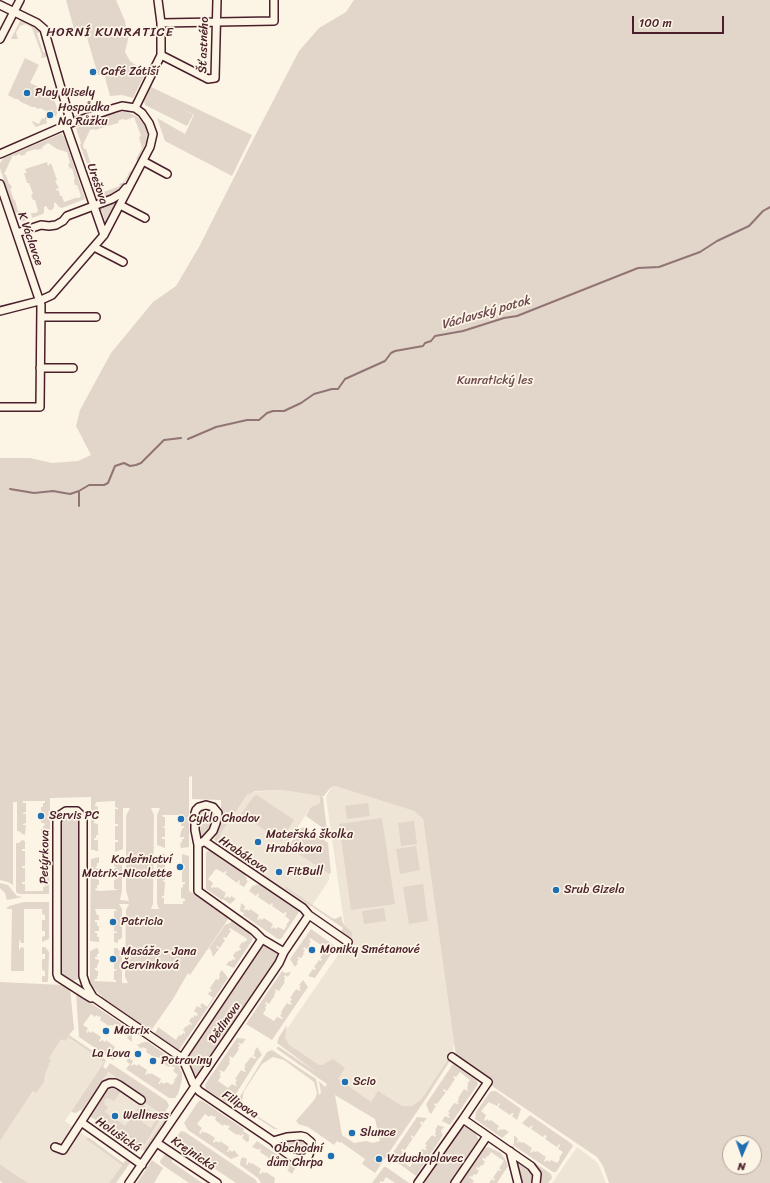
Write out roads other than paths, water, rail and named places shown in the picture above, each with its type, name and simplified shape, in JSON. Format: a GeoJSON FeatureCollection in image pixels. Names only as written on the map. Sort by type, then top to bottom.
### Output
{"type":"FeatureCollection","features":[{"type":"Feature","properties":{"kind":"street"},"geometry":{"type":"LineString","coordinates":[[0,39],[20,0]]}},
{"type":"Feature","properties":{"kind":"street"},"geometry":{"type":"LineString","coordinates":[[135,108],[161,55],[161,23],[158,0]]}},
{"type":"Feature","properties":{"kind":"street","name":"Šťastného"},"geometry":{"type":"LineString","coordinates":[[161,55],[208,79],[214,79],[216,76],[217,0]]}},
{"type":"Feature","properties":{"kind":"street"},"geometry":{"type":"LineString","coordinates":[[161,23],[274,21],[274,0]]}},
{"type":"Feature","properties":{"kind":"street","name":"Urešova"},"geometry":{"type":"LineString","coordinates":[[0,5],[37,23],[44,29],[69,124],[104,235]]}},
{"type":"Feature","properties":{"kind":"street"},"geometry":{"type":"LineString","coordinates":[[0,154],[69,124],[122,106],[135,108],[142,113],[152,129],[150,147],[104,235],[94,247],[52,295],[40,301],[0,311]]}},
{"type":"Feature","properties":{"kind":"street"},"geometry":{"type":"LineString","coordinates":[[143,161],[167,174]]}},
{"type":"Feature","properties":{"kind":"street"},"geometry":{"type":"LineString","coordinates":[[17,233],[41,224],[49,226],[56,225],[63,221],[67,216],[112,199],[122,193],[132,181]]}},
{"type":"Feature","properties":{"kind":"street","name":"K Václavce"},"geometry":{"type":"LineString","coordinates":[[0,184],[41,305],[40,407],[0,407]]}},
{"type":"Feature","properties":{"kind":"street"},"geometry":{"type":"LineString","coordinates":[[120,204],[145,218]]}},
{"type":"Feature","properties":{"kind":"street"},"geometry":{"type":"LineString","coordinates":[[94,247],[123,262]]}},
{"type":"Feature","properties":{"kind":"street"},"geometry":{"type":"LineString","coordinates":[[41,317],[96,317]]}},
{"type":"Feature","properties":{"kind":"street"},"geometry":{"type":"LineString","coordinates":[[40,368],[73,368]]}},
{"type":"Feature","properties":{"kind":"street","name":"Hrabákova"},"geometry":{"type":"LineString","coordinates":[[201,843],[213,831],[218,813],[213,807],[206,805],[199,807],[195,813],[195,830],[201,843],[198,891],[254,931],[262,939],[284,952]]}},
{"type":"Feature","properties":{"kind":"street","name":"Petýrkova"},"geometry":{"type":"LineString","coordinates":[[93,997],[83,976],[83,819],[77,811],[66,811],[60,815],[57,821],[56,967],[58,977],[91,998],[93,997],[182,1058]]}},
{"type":"Feature","properties":{"kind":"street","name":"Hrabákova"},"geometry":{"type":"LineString","coordinates":[[201,843],[303,908],[348,942]]}},
{"type":"Feature","properties":{"kind":"street","name":"Dědinova"},"geometry":{"type":"LineString","coordinates":[[129,1183],[279,963],[284,952],[309,914]]}},
{"type":"Feature","properties":{"kind":"street","name":"Dědinova"},"geometry":{"type":"LineString","coordinates":[[182,1058],[262,939]]}},
{"type":"Feature","properties":{"kind":"street"},"geometry":{"type":"LineString","coordinates":[[68,983],[77,982],[83,976]]}},
{"type":"Feature","properties":{"kind":"street"},"geometry":{"type":"LineString","coordinates":[[418,1183],[464,1119],[488,1082],[452,1057]]}},
{"type":"Feature","properties":{"kind":"street"},"geometry":{"type":"LineString","coordinates":[[182,1058],[195,1087]]}},
{"type":"Feature","properties":{"kind":"street"},"geometry":{"type":"LineString","coordinates":[[55,1147],[63,1150],[105,1085],[115,1083],[141,1100]]}},
{"type":"Feature","properties":{"kind":"street","name":"Filipova"},"geometry":{"type":"LineString","coordinates":[[195,1087],[273,1141],[279,1148],[292,1157],[304,1159],[308,1157],[311,1149],[311,1142],[305,1137],[301,1136],[287,1137],[273,1141]]}},
{"type":"Feature","properties":{"kind":"street"},"geometry":{"type":"LineString","coordinates":[[464,1119],[510,1151],[534,1170],[537,1174],[536,1183]]}},
{"type":"Feature","properties":{"kind":"street","name":"Holušická"},"geometry":{"type":"LineString","coordinates":[[81,1122],[142,1165]]}},
{"type":"Feature","properties":{"kind":"street"},"geometry":{"type":"LineString","coordinates":[[455,1183],[487,1136]]}},
{"type":"Feature","properties":{"kind":"street","name":"Krejnická"},"geometry":{"type":"LineString","coordinates":[[158,1142],[217,1183]]}},
{"type":"Feature","properties":{"kind":"street"},"geometry":{"type":"LineString","coordinates":[[510,1151],[518,1183]]}},
{"type":"Feature","properties":{"kind":"waterway","name":"Václavský potok"},"geometry":{"type":"LineString","coordinates":[[188,439],[216,427],[247,420],[259,420],[267,413],[273,411],[284,411],[301,403],[314,394],[332,389],[338,389],[345,379],[385,361],[391,353],[423,346],[425,343],[431,341],[435,336],[463,331],[504,318],[517,316],[638,268],[659,267],[700,252],[717,241],[749,226],[763,211],[770,207]]}},
{"type":"Feature","properties":{"kind":"waterway","name":"Václavský potok"},"geometry":{"type":"LineString","coordinates":[[10,489],[34,493],[53,491],[70,494],[89,485],[104,485],[108,483],[115,466],[124,463],[130,466],[141,463],[164,440],[181,438]]}},
{"type":"Feature","properties":{"kind":"waterway"},"geometry":{"type":"LineString","coordinates":[[79,492],[79,506]]}},
{"type":"Feature","properties":{"kind":"place","name":"Café Zátiší"},"geometry":{"type":"Point","coordinates":[93,72]}},
{"type":"Feature","properties":{"kind":"place","name":"Play Wisely"},"geometry":{"type":"Point","coordinates":[27,93]}},
{"type":"Feature","properties":{"kind":"place","name":"Hospůdka Na Růžku"},"geometry":{"type":"Point","coordinates":[50,115]}},
{"type":"Feature","properties":{"kind":"place","name":"Servis PC"},"geometry":{"type":"Point","coordinates":[41,816]}},
{"type":"Feature","properties":{"kind":"place","name":"Cyklo Chodov"},"geometry":{"type":"Point","coordinates":[181,819]}},
{"type":"Feature","properties":{"kind":"place","name":"Mateřská školka Hrabákova"},"geometry":{"type":"Point","coordinates":[258,842]}},
{"type":"Feature","properties":{"kind":"place","name":"Kadeřnictví Matrix-Nicolette"},"geometry":{"type":"Point","coordinates":[180,867]}},
{"type":"Feature","properties":{"kind":"place","name":"FitBull"},"geometry":{"type":"Point","coordinates":[279,872]}},
{"type":"Feature","properties":{"kind":"place","name":"Srub Gizela"},"geometry":{"type":"Point","coordinates":[556,890]}},
{"type":"Feature","properties":{"kind":"place","name":"Patricia"},"geometry":{"type":"Point","coordinates":[113,922]}},
{"type":"Feature","properties":{"kind":"place","name":"Moniky Smétanové"},"geometry":{"type":"Point","coordinates":[312,950]}},
{"type":"Feature","properties":{"kind":"place","name":"Masáže - Jana Červinková"},"geometry":{"type":"Point","coordinates":[113,959]}},
{"type":"Feature","properties":{"kind":"place","name":"Matrix"},"geometry":{"type":"Point","coordinates":[106,1031]}},
{"type":"Feature","properties":{"kind":"place","name":"La Lova"},"geometry":{"type":"Point","coordinates":[138,1054]}},
{"type":"Feature","properties":{"kind":"place","name":"Potraviny"},"geometry":{"type":"Point","coordinates":[153,1061]}},
{"type":"Feature","properties":{"kind":"place","name":"Scio"},"geometry":{"type":"Point","coordinates":[345,1082]}},
{"type":"Feature","properties":{"kind":"place","name":"Wellness"},"geometry":{"type":"Point","coordinates":[115,1116]}},
{"type":"Feature","properties":{"kind":"place","name":"Slunce"},"geometry":{"type":"Point","coordinates":[352,1133]}},
{"type":"Feature","properties":{"kind":"place","name":"Obchodní dům Chrpa"},"geometry":{"type":"Point","coordinates":[331,1156]}},
{"type":"Feature","properties":{"kind":"place","name":"Vzduchoplavec"},"geometry":{"type":"Point","coordinates":[379,1159]}},
{"type":"Feature","properties":{"kind":"district","name":"HORNÍ KUNRATICE"},"geometry":{"type":"Point","coordinates":[110,33]}},
{"type":"Feature","properties":{"kind":"park label","name":"Kunratický les"},"geometry":{"type":"Point","coordinates":[495,381]}}]}
